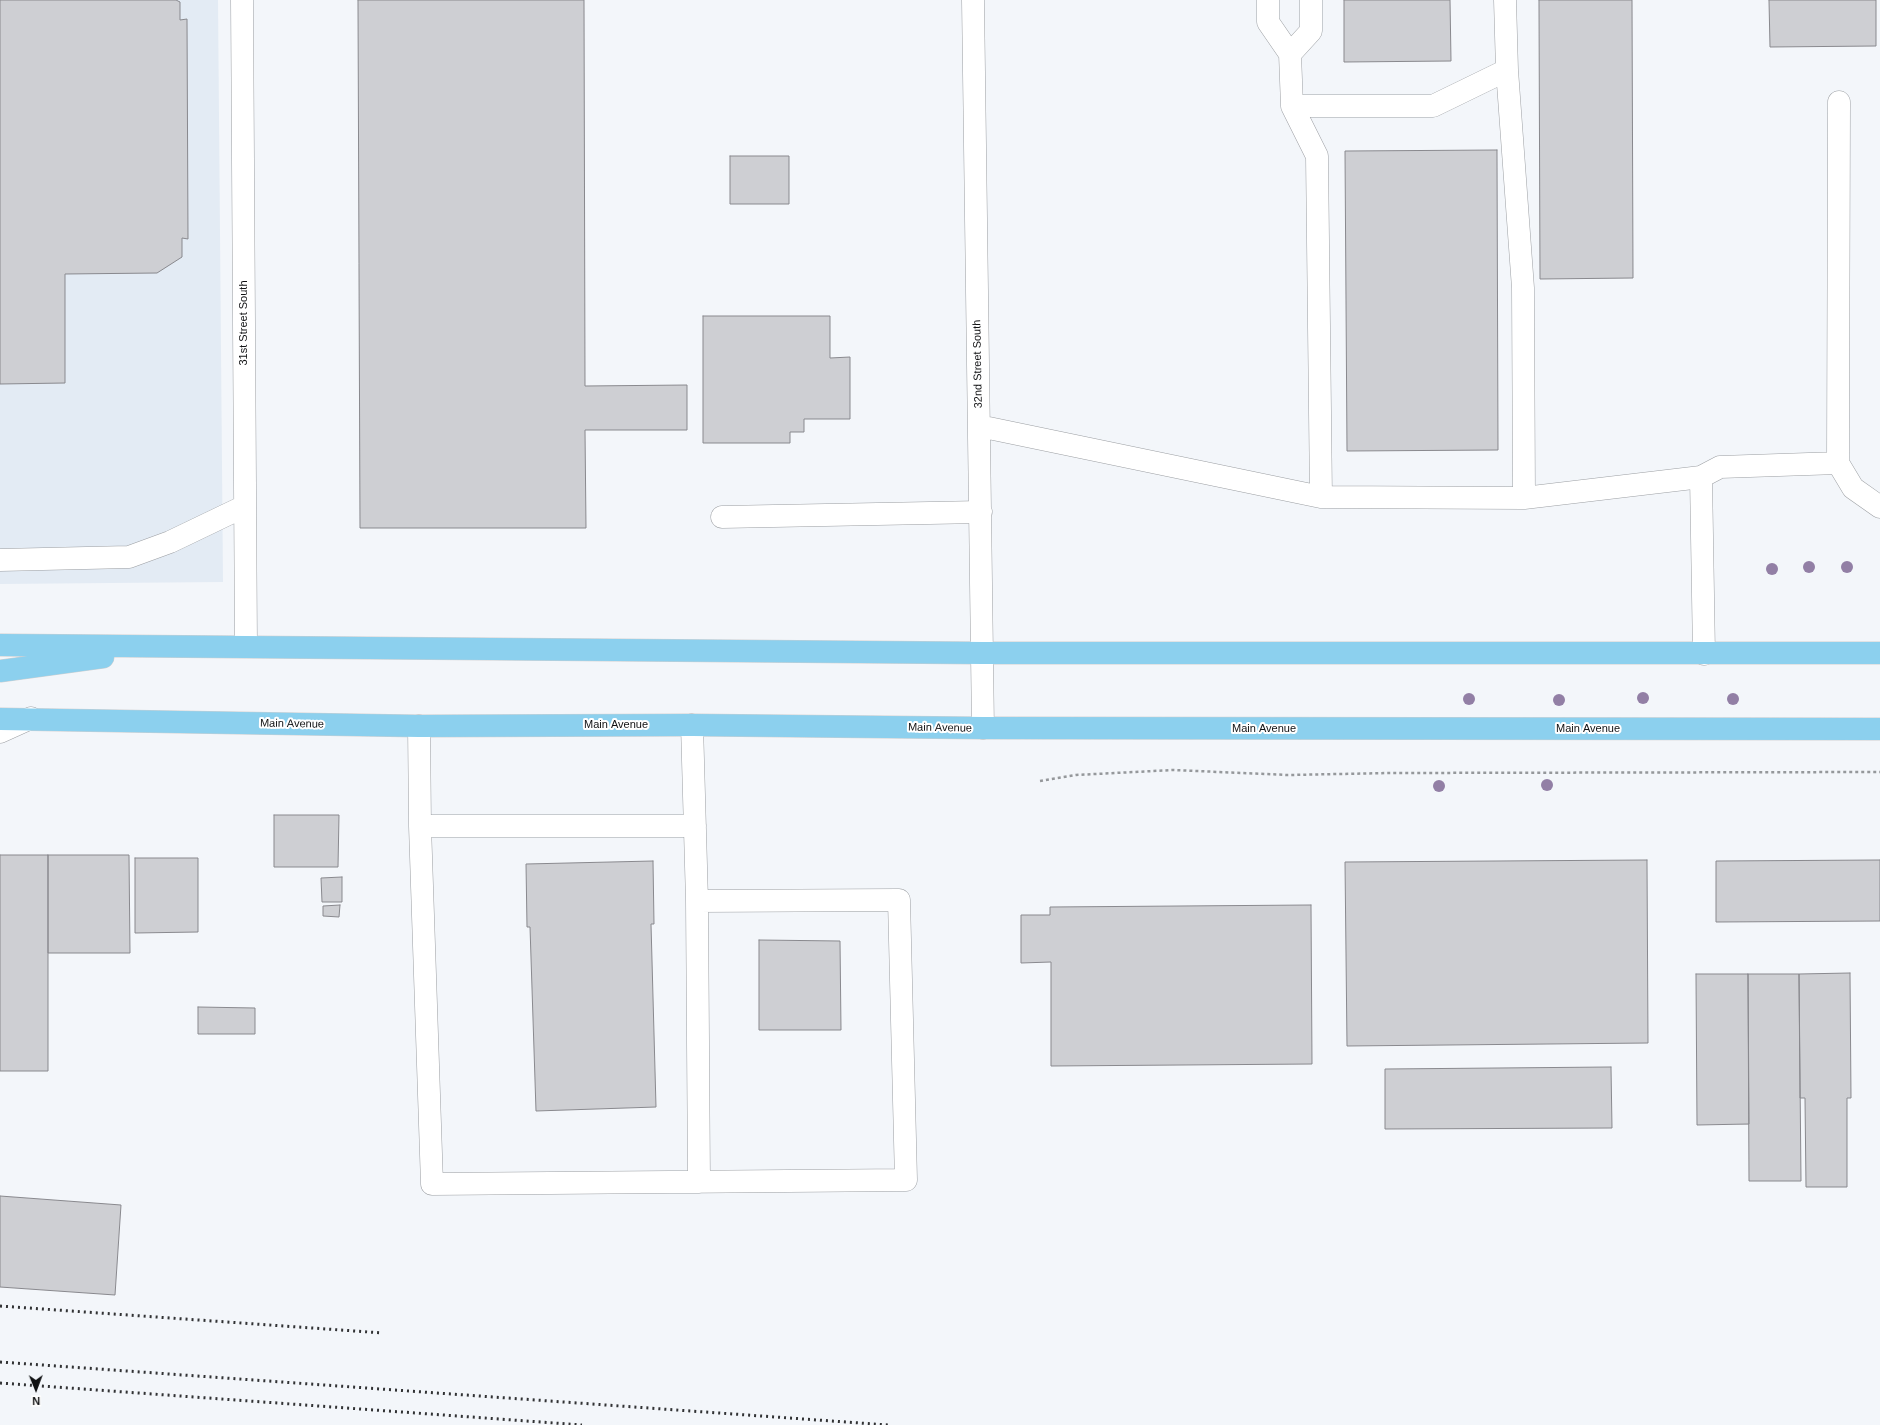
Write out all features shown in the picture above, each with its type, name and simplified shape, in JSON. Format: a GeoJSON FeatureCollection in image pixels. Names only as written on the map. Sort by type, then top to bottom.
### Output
{"type":"FeatureCollection","features":[{"type":"Feature","properties":{"kind":"main road"},"geometry":{"type":"LineString","coordinates":[[0,645],[983,653],[1880,653]]}},
{"type":"Feature","properties":{"kind":"main road"},"geometry":{"type":"LineString","coordinates":[[0,671],[183,646]]}},
{"type":"Feature","properties":{"kind":"main road","name":"Main Avenue"},"geometry":{"type":"LineString","coordinates":[[0,719],[31,718],[419,726],[692,725],[983,728],[1880,729]]}},
{"type":"Feature","properties":{"kind":"street","name":"31st Street South"},"geometry":{"type":"LineString","coordinates":[[242,0],[246,646]]}},
{"type":"Feature","properties":{"kind":"street","name":"32nd Street South"},"geometry":{"type":"LineString","coordinates":[[973,0],[983,728]]}},
{"type":"Feature","properties":{"kind":"street"},"geometry":{"type":"LineString","coordinates":[[1268,0],[1268,22],[1290,54],[1292,106],[1317,156],[1321,498]]}},
{"type":"Feature","properties":{"kind":"street"},"geometry":{"type":"LineString","coordinates":[[1290,54],[1311,31],[1311,0]]}},
{"type":"Feature","properties":{"kind":"street"},"geometry":{"type":"LineString","coordinates":[[1505,0],[1506,70],[1523,288],[1524,498]]}},
{"type":"Feature","properties":{"kind":"street"},"geometry":{"type":"LineString","coordinates":[[1292,106],[1433,106],[1506,70]]}},
{"type":"Feature","properties":{"kind":"street"},"geometry":{"type":"LineString","coordinates":[[1839,102],[1838,463],[1853,488],[1880,506]]}},
{"type":"Feature","properties":{"kind":"street"},"geometry":{"type":"LineString","coordinates":[[979,426],[1321,498],[1524,498],[1701,477],[1720,467],[1838,463]]}},
{"type":"Feature","properties":{"kind":"street"},"geometry":{"type":"LineString","coordinates":[[1701,477],[1704,654]]}},
{"type":"Feature","properties":{"kind":"street"},"geometry":{"type":"LineString","coordinates":[[0,560],[129,557],[170,542],[245,506]]}},
{"type":"Feature","properties":{"kind":"street"},"geometry":{"type":"LineString","coordinates":[[722,517],[981,512]]}},
{"type":"Feature","properties":{"kind":"street"},"geometry":{"type":"LineString","coordinates":[[0,732],[31,718]]}},
{"type":"Feature","properties":{"kind":"street"},"geometry":{"type":"LineString","coordinates":[[692,725],[697,901],[699,1182]]}},
{"type":"Feature","properties":{"kind":"street"},"geometry":{"type":"LineString","coordinates":[[419,726],[420,826],[432,1184],[906,1180],[899,900],[697,901]]}},
{"type":"Feature","properties":{"kind":"street"},"geometry":{"type":"LineString","coordinates":[[420,826],[695,826]]}},
{"type":"Feature","properties":{"kind":"path"},"geometry":{"type":"LineString","coordinates":[[1040,781],[1076,775],[1173,770],[1288,775],[1390,772],[1880,772]]}},
{"type":"Feature","properties":{"kind":"shaded area"},"geometry":{"type":"Polygon","coordinates":[[[0,0],[218,0],[223,582],[0,584],[0,0]]]}},
{"type":"Feature","properties":{"kind":"building"},"geometry":{"type":"Polygon","coordinates":[[[0,0],[176,0],[180,2],[180,20],[187,19],[188,239],[182,238],[182,257],[157,273],[65,274],[65,383],[0,384],[0,0]]]}},
{"type":"Feature","properties":{"kind":"building"},"geometry":{"type":"Polygon","coordinates":[[[358,0],[584,0],[585,386],[687,385],[687,430],[585,430],[586,528],[360,528],[358,0]]]}},
{"type":"Feature","properties":{"kind":"building"},"geometry":{"type":"Polygon","coordinates":[[[1344,0],[1450,0],[1451,61],[1344,62],[1344,0]]]}},
{"type":"Feature","properties":{"kind":"building"},"geometry":{"type":"Polygon","coordinates":[[[1539,0],[1632,0],[1633,278],[1540,279],[1539,0]]]}},
{"type":"Feature","properties":{"kind":"building"},"geometry":{"type":"Polygon","coordinates":[[[1769,0],[1876,0],[1876,46],[1770,47],[1769,0]]]}},
{"type":"Feature","properties":{"kind":"building"},"geometry":{"type":"Polygon","coordinates":[[[1497,150],[1498,450],[1347,451],[1345,151],[1497,150]]]}},
{"type":"Feature","properties":{"kind":"building"},"geometry":{"type":"Polygon","coordinates":[[[730,156],[789,156],[789,204],[730,204],[730,156]]]}},
{"type":"Feature","properties":{"kind":"building"},"geometry":{"type":"Polygon","coordinates":[[[703,316],[830,316],[830,358],[850,357],[850,419],[804,419],[804,432],[790,432],[790,443],[703,443],[703,316]]]}},
{"type":"Feature","properties":{"kind":"building"},"geometry":{"type":"Polygon","coordinates":[[[274,815],[339,815],[338,867],[274,867],[274,815]]]}},
{"type":"Feature","properties":{"kind":"building"},"geometry":{"type":"Polygon","coordinates":[[[0,855],[48,855],[48,1071],[0,1071],[0,855]]]}},
{"type":"Feature","properties":{"kind":"building"},"geometry":{"type":"Polygon","coordinates":[[[48,855],[129,855],[130,953],[48,953],[48,855]]]}},
{"type":"Feature","properties":{"kind":"building"},"geometry":{"type":"Polygon","coordinates":[[[135,858],[198,858],[198,932],[135,933],[135,858]]]}},
{"type":"Feature","properties":{"kind":"building"},"geometry":{"type":"Polygon","coordinates":[[[1647,860],[1648,1043],[1347,1046],[1345,862],[1647,860]]]}},
{"type":"Feature","properties":{"kind":"building"},"geometry":{"type":"Polygon","coordinates":[[[1880,860],[1880,921],[1716,922],[1716,861],[1880,860]]]}},
{"type":"Feature","properties":{"kind":"building"},"geometry":{"type":"Polygon","coordinates":[[[653,861],[654,924],[651,924],[656,1107],[536,1111],[530,927],[527,927],[526,864],[653,861]]]}},
{"type":"Feature","properties":{"kind":"building"},"geometry":{"type":"Polygon","coordinates":[[[342,877],[342,902],[322,902],[321,878],[342,877]]]}},
{"type":"Feature","properties":{"kind":"building"},"geometry":{"type":"Polygon","coordinates":[[[340,905],[339,917],[323,916],[323,906],[340,905]]]}},
{"type":"Feature","properties":{"kind":"building"},"geometry":{"type":"Polygon","coordinates":[[[1311,905],[1312,1064],[1051,1066],[1051,962],[1021,963],[1021,915],[1050,915],[1050,907],[1311,905]]]}},
{"type":"Feature","properties":{"kind":"building"},"geometry":{"type":"Polygon","coordinates":[[[759,940],[840,941],[841,1030],[759,1030],[759,940]]]}},
{"type":"Feature","properties":{"kind":"building"},"geometry":{"type":"Polygon","coordinates":[[[1850,973],[1851,1098],[1847,1098],[1847,1187],[1806,1187],[1805,1098],[1800,1098],[1799,974],[1850,973]]]}},
{"type":"Feature","properties":{"kind":"building"},"geometry":{"type":"Polygon","coordinates":[[[1696,974],[1748,974],[1749,1124],[1697,1125],[1696,974]]]}},
{"type":"Feature","properties":{"kind":"building"},"geometry":{"type":"Polygon","coordinates":[[[1748,974],[1799,974],[1801,1181],[1749,1181],[1748,974]]]}},
{"type":"Feature","properties":{"kind":"building"},"geometry":{"type":"Polygon","coordinates":[[[198,1007],[255,1008],[255,1034],[198,1034],[198,1007]]]}},
{"type":"Feature","properties":{"kind":"building"},"geometry":{"type":"Polygon","coordinates":[[[1611,1067],[1612,1128],[1385,1129],[1385,1069],[1611,1067]]]}},
{"type":"Feature","properties":{"kind":"building"},"geometry":{"type":"Polygon","coordinates":[[[0,1196],[121,1205],[115,1295],[0,1287],[0,1196]]]}},
{"type":"Feature","properties":{"kind":"railway"},"geometry":{"type":"LineString","coordinates":[[0,1306],[383,1333]]}},
{"type":"Feature","properties":{"kind":"railway"},"geometry":{"type":"LineString","coordinates":[[0,1362],[888,1425]]}},
{"type":"Feature","properties":{"kind":"railway"},"geometry":{"type":"LineString","coordinates":[[0,1383],[582,1425]]}}]}
